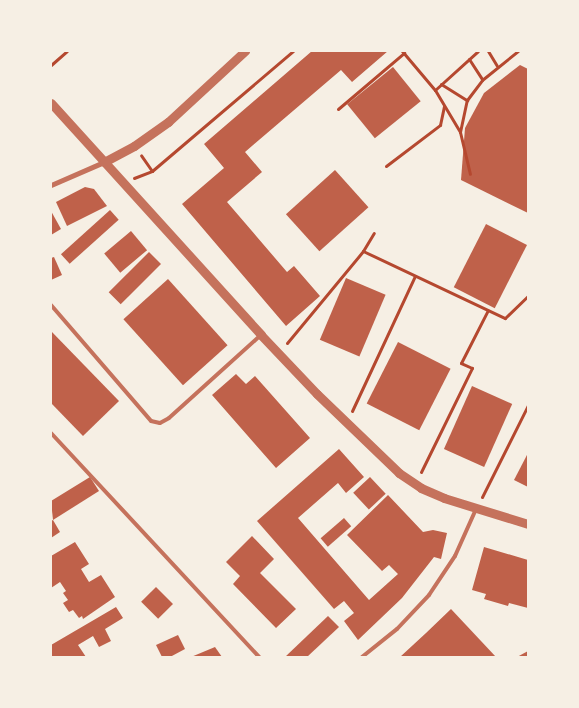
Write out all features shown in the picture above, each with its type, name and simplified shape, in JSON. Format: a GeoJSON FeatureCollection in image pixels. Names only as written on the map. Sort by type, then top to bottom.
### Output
{"type":"FeatureCollection","features":[{"type":"Feature","properties":{"kind":"street"},"geometry":{"type":"LineString","coordinates":[[51,185],[104,162],[134,146],[168,122],[246,51]]}},
{"type":"Feature","properties":{"kind":"street"},"geometry":{"type":"LineString","coordinates":[[51,103],[261,335],[399,473],[415,484],[444,498],[528,524]]}},
{"type":"Feature","properties":{"kind":"lane"},"geometry":{"type":"LineString","coordinates":[[51,305],[151,421],[160,423],[169,418],[261,335]]}},
{"type":"Feature","properties":{"kind":"lane"},"geometry":{"type":"LineString","coordinates":[[51,434],[259,657]]}},
{"type":"Feature","properties":{"kind":"lane"},"geometry":{"type":"LineString","coordinates":[[362,657],[397,629],[429,595],[455,556],[476,509]]}},
{"type":"Feature","properties":{"kind":"path"},"geometry":{"type":"LineString","coordinates":[[51,65],[67,51]]}},
{"type":"Feature","properties":{"kind":"path"},"geometry":{"type":"LineString","coordinates":[[122,183],[152,171],[293,51]]}},
{"type":"Feature","properties":{"kind":"path"},"geometry":{"type":"LineString","coordinates":[[434,90],[478,51]]}},
{"type":"Feature","properties":{"kind":"path"},"geometry":{"type":"LineString","coordinates":[[488,51],[497,66]]}},
{"type":"Feature","properties":{"kind":"path"},"geometry":{"type":"LineString","coordinates":[[460,132],[467,100],[482,80],[518,51]]}},
{"type":"Feature","properties":{"kind":"path"},"geometry":{"type":"LineString","coordinates":[[338,109],[403,52],[434,90],[460,132],[470,174]]}},
{"type":"Feature","properties":{"kind":"path"},"geometry":{"type":"LineString","coordinates":[[469,58],[482,80]]}},
{"type":"Feature","properties":{"kind":"path"},"geometry":{"type":"LineString","coordinates":[[441,84],[467,100]]}},
{"type":"Feature","properties":{"kind":"path"},"geometry":{"type":"LineString","coordinates":[[386,166],[440,125],[444,105]]}},
{"type":"Feature","properties":{"kind":"path"},"geometry":{"type":"LineString","coordinates":[[134,146],[152,171]]}},
{"type":"Feature","properties":{"kind":"path"},"geometry":{"type":"LineString","coordinates":[[279,354],[363,251],[374,233]]}},
{"type":"Feature","properties":{"kind":"path"},"geometry":{"type":"LineString","coordinates":[[363,251],[505,318],[528,296]]}},
{"type":"Feature","properties":{"kind":"path"},"geometry":{"type":"LineString","coordinates":[[346,422],[415,276]]}},
{"type":"Feature","properties":{"kind":"path"},"geometry":{"type":"LineString","coordinates":[[415,484],[472,368],[461,363],[488,310]]}},
{"type":"Feature","properties":{"kind":"path"},"geometry":{"type":"LineString","coordinates":[[476,509],[528,405]]}},
{"type":"Feature","properties":{"kind":"building"},"geometry":{"type":"Polygon","coordinates":[[[312,51],[388,51],[352,82],[341,70],[245,152],[262,172],[227,202],[287,272],[294,266],[320,296],[286,326],[182,204],[224,168],[204,144],[312,51]]]}},
{"type":"Feature","properties":{"kind":"building"},"geometry":{"type":"Polygon","coordinates":[[[520,65],[528,69],[528,213],[461,180],[465,128],[484,93],[520,65]]]}},
{"type":"Feature","properties":{"kind":"building"},"geometry":{"type":"Polygon","coordinates":[[[393,67],[421,101],[375,138],[347,104],[393,67]]]}},
{"type":"Feature","properties":{"kind":"building"},"geometry":{"type":"Polygon","coordinates":[[[335,170],[368,207],[319,251],[286,214],[335,170]]]}},
{"type":"Feature","properties":{"kind":"building"},"geometry":{"type":"Polygon","coordinates":[[[85,187],[94,189],[107,206],[67,226],[56,202],[85,187]]]}},
{"type":"Feature","properties":{"kind":"building"},"geometry":{"type":"Polygon","coordinates":[[[110,210],[119,220],[70,264],[61,254],[110,210]]]}},
{"type":"Feature","properties":{"kind":"building"},"geometry":{"type":"Polygon","coordinates":[[[51,211],[61,229],[51,235],[51,211]]]}},
{"type":"Feature","properties":{"kind":"building"},"geometry":{"type":"Polygon","coordinates":[[[486,224],[527,245],[495,308],[454,287],[486,224]]]}},
{"type":"Feature","properties":{"kind":"building"},"geometry":{"type":"Polygon","coordinates":[[[131,231],[147,250],[120,273],[104,253],[131,231]]]}},
{"type":"Feature","properties":{"kind":"building"},"geometry":{"type":"Polygon","coordinates":[[[149,252],[161,264],[121,304],[109,292],[149,252]]]}},
{"type":"Feature","properties":{"kind":"building"},"geometry":{"type":"Polygon","coordinates":[[[54,257],[62,275],[51,280],[51,258],[54,257]]]}},
{"type":"Feature","properties":{"kind":"building"},"geometry":{"type":"Polygon","coordinates":[[[346,278],[386,295],[359,356],[320,340],[346,278]]]}},
{"type":"Feature","properties":{"kind":"building"},"geometry":{"type":"Polygon","coordinates":[[[168,279],[228,345],[183,385],[123,319],[168,279]]]}},
{"type":"Feature","properties":{"kind":"building"},"geometry":{"type":"Polygon","coordinates":[[[51,331],[119,401],[83,436],[51,403],[51,331]]]}},
{"type":"Feature","properties":{"kind":"building"},"geometry":{"type":"Polygon","coordinates":[[[398,342],[451,369],[419,430],[367,403],[398,342]]]}},
{"type":"Feature","properties":{"kind":"building"},"geometry":{"type":"Polygon","coordinates":[[[236,374],[246,384],[255,376],[310,438],[276,468],[212,395],[236,374]]]}},
{"type":"Feature","properties":{"kind":"building"},"geometry":{"type":"Polygon","coordinates":[[[472,386],[512,404],[484,467],[444,449],[472,386]]]}},
{"type":"Feature","properties":{"kind":"building"},"geometry":{"type":"Polygon","coordinates":[[[339,449],[364,477],[346,493],[338,483],[298,518],[369,600],[398,574],[389,565],[382,571],[347,535],[388,495],[423,532],[433,530],[447,533],[441,559],[434,557],[402,598],[358,640],[344,621],[354,613],[344,601],[334,609],[257,521],[339,449]]]}},
{"type":"Feature","properties":{"kind":"building"},"geometry":{"type":"Polygon","coordinates":[[[528,453],[528,487],[514,480],[528,453]]]}},
{"type":"Feature","properties":{"kind":"building"},"geometry":{"type":"Polygon","coordinates":[[[90,477],[99,491],[53,520],[51,501],[90,477]]]}},
{"type":"Feature","properties":{"kind":"building"},"geometry":{"type":"Polygon","coordinates":[[[370,477],[386,494],[369,510],[353,493],[370,477]]]}},
{"type":"Feature","properties":{"kind":"building"},"geometry":{"type":"Polygon","coordinates":[[[344,518],[351,526],[328,547],[321,538],[344,518]]]}},
{"type":"Feature","properties":{"kind":"building"},"geometry":{"type":"Polygon","coordinates":[[[53,520],[60,532],[51,538],[51,521],[53,520]]]}},
{"type":"Feature","properties":{"kind":"building"},"geometry":{"type":"Polygon","coordinates":[[[252,536],[274,559],[260,573],[296,609],[276,628],[233,584],[240,576],[226,562],[252,536]]]}},
{"type":"Feature","properties":{"kind":"building"},"geometry":{"type":"Polygon","coordinates":[[[75,542],[89,564],[81,569],[89,582],[101,575],[115,597],[83,619],[82,616],[79,618],[73,610],[69,612],[63,603],[68,600],[63,593],[66,591],[60,582],[51,588],[51,556],[75,542]]]}},
{"type":"Feature","properties":{"kind":"building"},"geometry":{"type":"Polygon","coordinates":[[[484,547],[528,560],[528,608],[509,603],[508,606],[484,599],[486,594],[472,590],[484,547]]]}},
{"type":"Feature","properties":{"kind":"building"},"geometry":{"type":"Polygon","coordinates":[[[156,587],[173,604],[158,619],[141,602],[156,587]]]}},
{"type":"Feature","properties":{"kind":"building"},"geometry":{"type":"Polygon","coordinates":[[[116,607],[123,618],[105,629],[111,641],[99,647],[93,636],[78,645],[86,657],[51,657],[51,645],[116,607]]]}},
{"type":"Feature","properties":{"kind":"building"},"geometry":{"type":"Polygon","coordinates":[[[451,609],[496,657],[400,657],[426,633],[451,609]]]}},
{"type":"Feature","properties":{"kind":"building"},"geometry":{"type":"Polygon","coordinates":[[[328,616],[339,627],[307,657],[285,657],[328,616]]]}},
{"type":"Feature","properties":{"kind":"building"},"geometry":{"type":"Polygon","coordinates":[[[178,635],[185,649],[170,657],[162,657],[156,645],[178,635]]]}},
{"type":"Feature","properties":{"kind":"building"},"geometry":{"type":"Polygon","coordinates":[[[215,647],[222,657],[191,657],[215,647]]]}},
{"type":"Feature","properties":{"kind":"building"},"geometry":{"type":"Polygon","coordinates":[[[528,651],[528,657],[517,657],[528,651]]]}}]}
